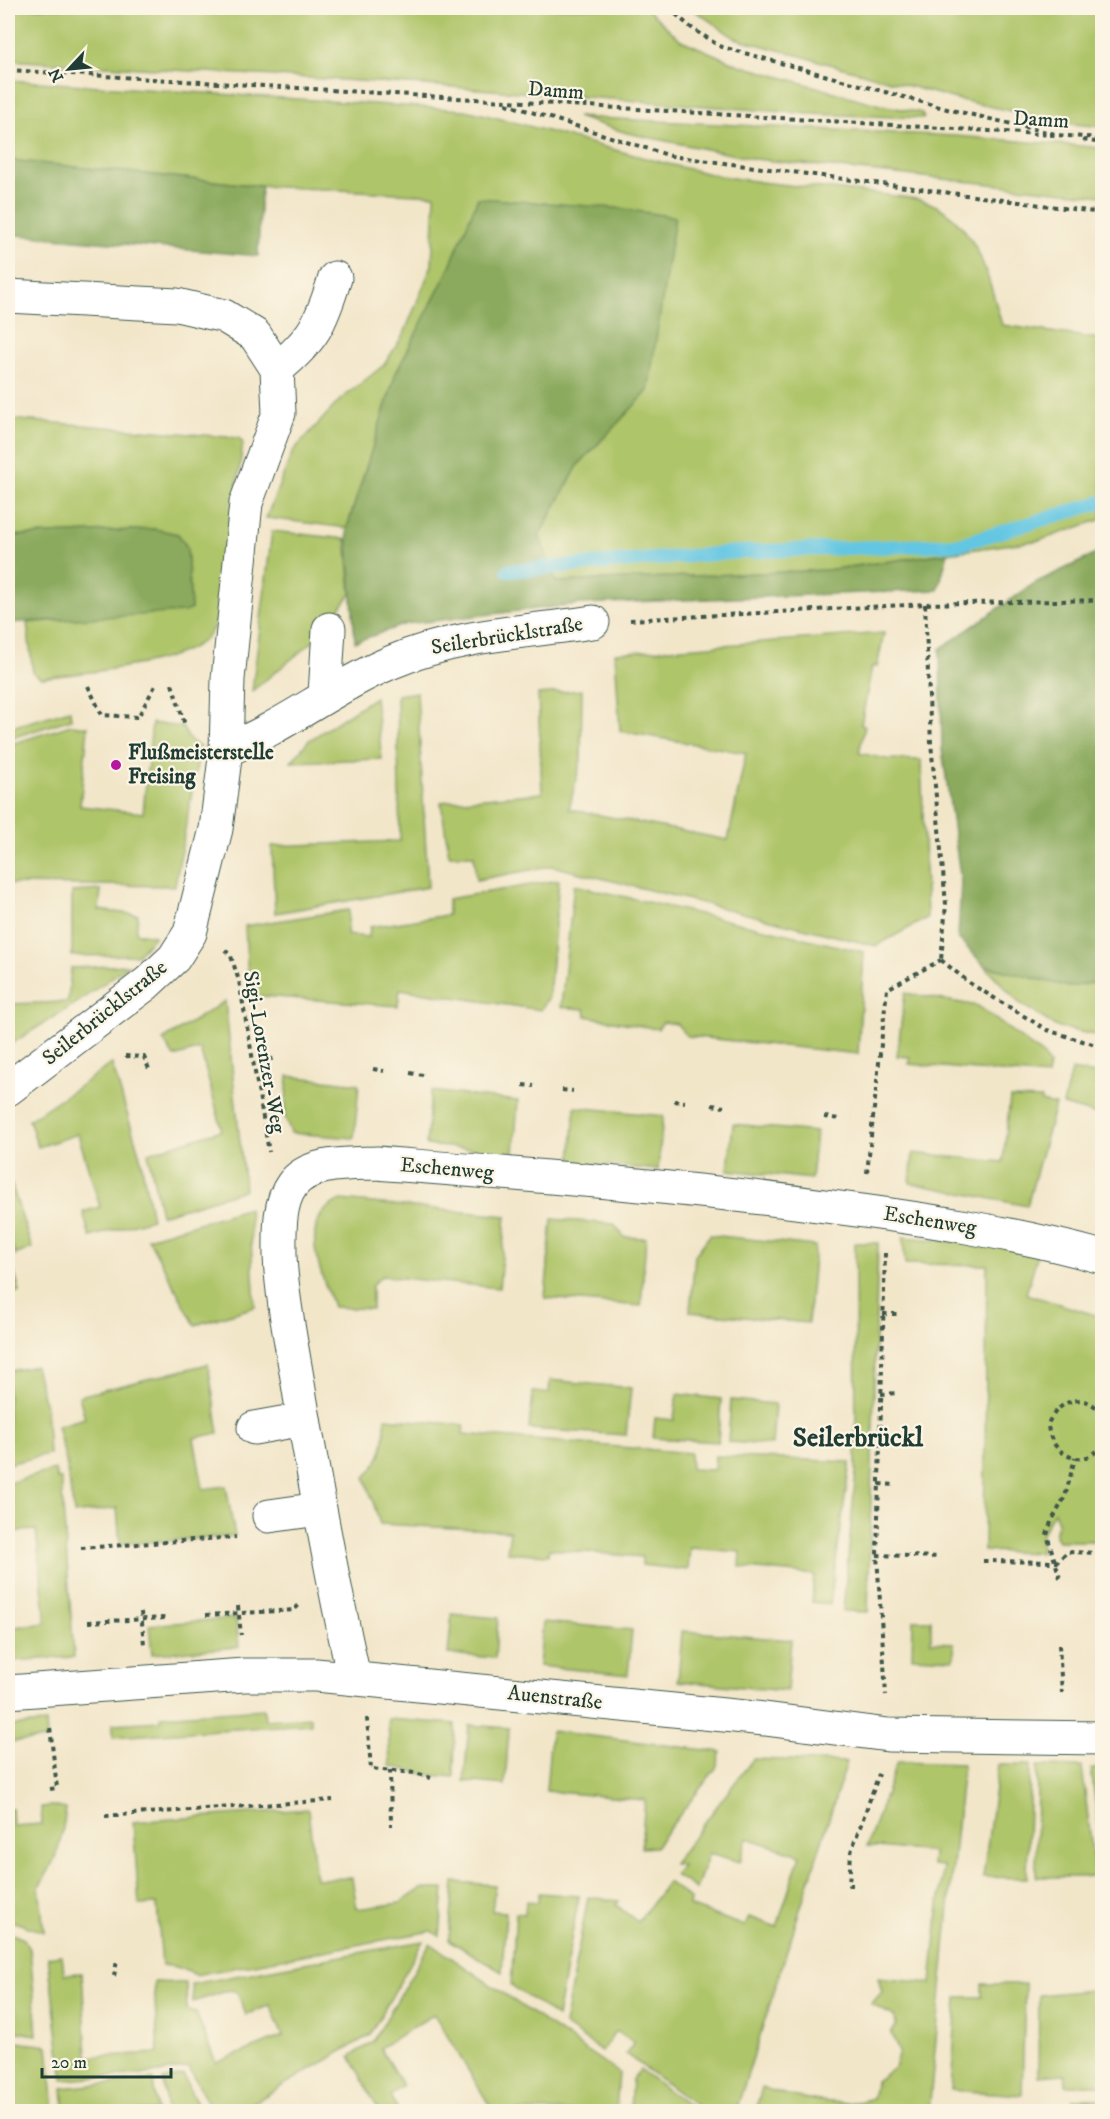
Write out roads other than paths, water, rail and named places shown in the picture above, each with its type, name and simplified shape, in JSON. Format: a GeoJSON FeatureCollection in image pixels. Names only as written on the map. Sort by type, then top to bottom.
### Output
{"type":"FeatureCollection","features":[{"type":"Feature","properties":{"kind":"street"},"geometry":{"type":"LineString","coordinates":[[277,369],[302,349],[322,320],[335,278]]}},
{"type":"Feature","properties":{"kind":"street"},"geometry":{"type":"LineString","coordinates":[[8,296],[177,305],[224,316],[255,335],[277,369],[279,413],[246,503],[228,679],[226,750]]}},
{"type":"Feature","properties":{"kind":"street","name":"Seilerbrücklstraße"},"geometry":{"type":"LineString","coordinates":[[8,1089],[146,984],[174,958],[190,933],[216,829],[226,750],[255,739],[325,694],[387,663],[435,646],[593,622]]}},
{"type":"Feature","properties":{"kind":"street"},"geometry":{"type":"LineString","coordinates":[[325,694],[329,629]]}},
{"type":"Feature","properties":{"kind":"street","name":"Eschenweg"},"geometry":{"type":"LineString","coordinates":[[359,1678],[319,1509],[280,1258],[281,1216],[286,1198],[292,1185],[312,1170],[343,1164],[377,1163],[690,1188],[874,1212],[1039,1239],[1102,1257]]}},
{"type":"Feature","properties":{"kind":"street"},"geometry":{"type":"LineString","coordinates":[[254,1428],[304,1419]]}},
{"type":"Feature","properties":{"kind":"street"},"geometry":{"type":"LineString","coordinates":[[258,1526],[319,1509]]}},
{"type":"Feature","properties":{"kind":"street","name":"Auenstraße"},"geometry":{"type":"LineString","coordinates":[[8,1692],[244,1675],[359,1678],[765,1719],[891,1735],[1102,1738]]}},
{"type":"Feature","properties":{"kind":"waterway"},"geometry":{"type":"LineString","coordinates":[[508,571],[739,552],[960,544],[1102,502]]}},
{"type":"Feature","properties":{"kind":"place","name":"Flußmeisterstelle Freising"},"geometry":{"type":"Point","coordinates":[116,765]}},
{"type":"Feature","properties":{"kind":"district","name":"Seilerbrückl"},"geometry":{"type":"Point","coordinates":[858,1438]}}]}
